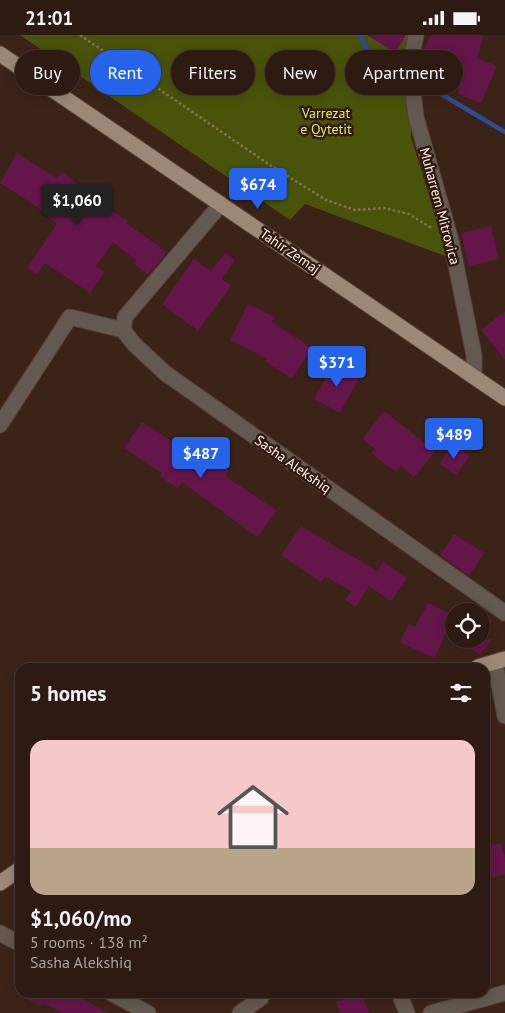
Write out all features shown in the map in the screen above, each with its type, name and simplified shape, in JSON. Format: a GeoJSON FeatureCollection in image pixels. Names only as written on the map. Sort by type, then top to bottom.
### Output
{"type":"FeatureCollection","features":[{"type":"Feature","properties":{"kind":"main road","name":"Tahir Zemaj"},"geometry":{"type":"LineString","coordinates":[[0,53],[505,398]]}},
{"type":"Feature","properties":{"kind":"main road"},"geometry":{"type":"LineString","coordinates":[[0,883],[15,872]]}},
{"type":"Feature","properties":{"kind":"street","name":"Muharrem Mitrovica"},"geometry":{"type":"LineString","coordinates":[[416,35],[410,66],[416,117],[451,239],[474,355],[474,377]]}},
{"type":"Feature","properties":{"kind":"street"},"geometry":{"type":"LineString","coordinates":[[0,425],[70,317],[123,330],[125,317],[221,204]]}},
{"type":"Feature","properties":{"kind":"street","name":"Sasha Alekshiq"},"geometry":{"type":"LineString","coordinates":[[123,330],[134,345],[165,373],[505,613]]}},
{"type":"Feature","properties":{"kind":"street"},"geometry":{"type":"LineString","coordinates":[[500,661],[505,716]]}},
{"type":"Feature","properties":{"kind":"street"},"geometry":{"type":"LineString","coordinates":[[0,933],[15,941]]}},
{"type":"Feature","properties":{"kind":"street"},"geometry":{"type":"LineString","coordinates":[[490,997],[505,993]]}},
{"type":"Feature","properties":{"kind":"street"},"geometry":{"type":"LineString","coordinates":[[120,998],[148,1013]]}},
{"type":"Feature","properties":{"kind":"street"},"geometry":{"type":"LineString","coordinates":[[240,1013],[261,998]]}},
{"type":"Feature","properties":{"kind":"street"},"geometry":{"type":"LineString","coordinates":[[401,998],[407,1013]]}},
{"type":"Feature","properties":{"kind":"street"},"geometry":{"type":"LineString","coordinates":[[431,1013],[486,998]]}},
{"type":"Feature","properties":{"kind":"path"},"geometry":{"type":"LineString","coordinates":[[80,35],[270,165],[326,200],[355,209],[384,208],[409,215],[451,239]]}},
{"type":"Feature","properties":{"kind":"green space","name":"Varrezat e Qytetit"},"geometry":{"type":"Polygon","coordinates":[[[20,35],[411,35],[411,50],[345,50],[345,95],[411,95],[411,137],[448,257],[305,204],[290,220],[108,95],[161,95],[161,50],[90,50],[90,83],[80,76],[80,50],[42,50],[20,35]]]}},
{"type":"Feature","properties":{"kind":"building"},"geometry":{"type":"Polygon","coordinates":[[[367,35],[406,35],[397,50],[390,50],[367,35]]]}},
{"type":"Feature","properties":{"kind":"building"},"geometry":{"type":"Polygon","coordinates":[[[431,35],[484,35],[477,58],[497,66],[481,103],[461,95],[463,95],[463,50],[425,50],[431,35]]]}},
{"type":"Feature","properties":{"kind":"building"},"geometry":{"type":"Polygon","coordinates":[[[17,153],[57,178],[62,172],[92,195],[90,198],[128,221],[126,223],[167,252],[148,275],[133,263],[136,260],[113,242],[96,266],[105,272],[90,293],[45,263],[37,274],[27,268],[57,224],[30,202],[0,183],[17,153]]]}},
{"type":"Feature","properties":{"kind":"building"},"geometry":{"type":"Polygon","coordinates":[[[491,226],[499,259],[469,266],[461,233],[491,226]]]}},
{"type":"Feature","properties":{"kind":"building"},"geometry":{"type":"Polygon","coordinates":[[[225,253],[235,260],[222,279],[231,286],[198,331],[162,304],[194,259],[211,271],[225,253]]]}},
{"type":"Feature","properties":{"kind":"building"},"geometry":{"type":"Polygon","coordinates":[[[248,304],[275,317],[272,322],[312,348],[292,379],[265,361],[267,359],[230,340],[248,304]]]}},
{"type":"Feature","properties":{"kind":"building"},"geometry":{"type":"Polygon","coordinates":[[[505,311],[505,360],[481,330],[505,311]]]}},
{"type":"Feature","properties":{"kind":"building"},"geometry":{"type":"Polygon","coordinates":[[[334,363],[360,376],[340,413],[314,399],[334,363]]]}},
{"type":"Feature","properties":{"kind":"building"},"geometry":{"type":"Polygon","coordinates":[[[384,411],[435,451],[414,477],[401,466],[396,472],[371,453],[375,449],[362,439],[384,411]]]}},
{"type":"Feature","properties":{"kind":"building"},"geometry":{"type":"Polygon","coordinates":[[[142,422],[177,445],[176,447],[200,465],[207,455],[229,471],[225,476],[277,511],[257,537],[182,482],[178,489],[160,476],[162,473],[124,448],[142,422]]]}},
{"type":"Feature","properties":{"kind":"building"},"geometry":{"type":"Polygon","coordinates":[[[452,444],[470,456],[456,475],[439,464],[452,444]]]}},
{"type":"Feature","properties":{"kind":"building"},"geometry":{"type":"Polygon","coordinates":[[[301,526],[377,571],[383,562],[407,578],[391,601],[369,586],[356,607],[345,600],[351,591],[325,576],[321,582],[281,555],[301,526]]]}},
{"type":"Feature","properties":{"kind":"building"},"geometry":{"type":"Polygon","coordinates":[[[454,534],[484,553],[469,576],[440,555],[454,534]]]}},
{"type":"Feature","properties":{"kind":"building"},"geometry":{"type":"Polygon","coordinates":[[[428,603],[445,612],[445,636],[435,658],[400,643],[408,624],[415,627],[428,603]]]}},
{"type":"Feature","properties":{"kind":"building"},"geometry":{"type":"Polygon","coordinates":[[[470,648],[485,648],[480,655],[470,648]]]}},
{"type":"Feature","properties":{"kind":"building"},"geometry":{"type":"Polygon","coordinates":[[[501,843],[505,858],[505,874],[490,878],[490,846],[501,843]]]}},
{"type":"Feature","properties":{"kind":"building"},"geometry":{"type":"Polygon","coordinates":[[[24,998],[81,998],[108,1013],[62,1013],[43,1003],[41,1006],[24,998]]]}},
{"type":"Feature","properties":{"kind":"building"},"geometry":{"type":"Polygon","coordinates":[[[348,998],[364,998],[369,1013],[340,1013],[336,1002],[348,998]]]}},
{"type":"Feature","properties":{"kind":"waterway"},"geometry":{"type":"LineString","coordinates":[[360,35],[367,50]]}},
{"type":"Feature","properties":{"kind":"waterway"},"geometry":{"type":"LineString","coordinates":[[443,95],[505,132]]}}]}
